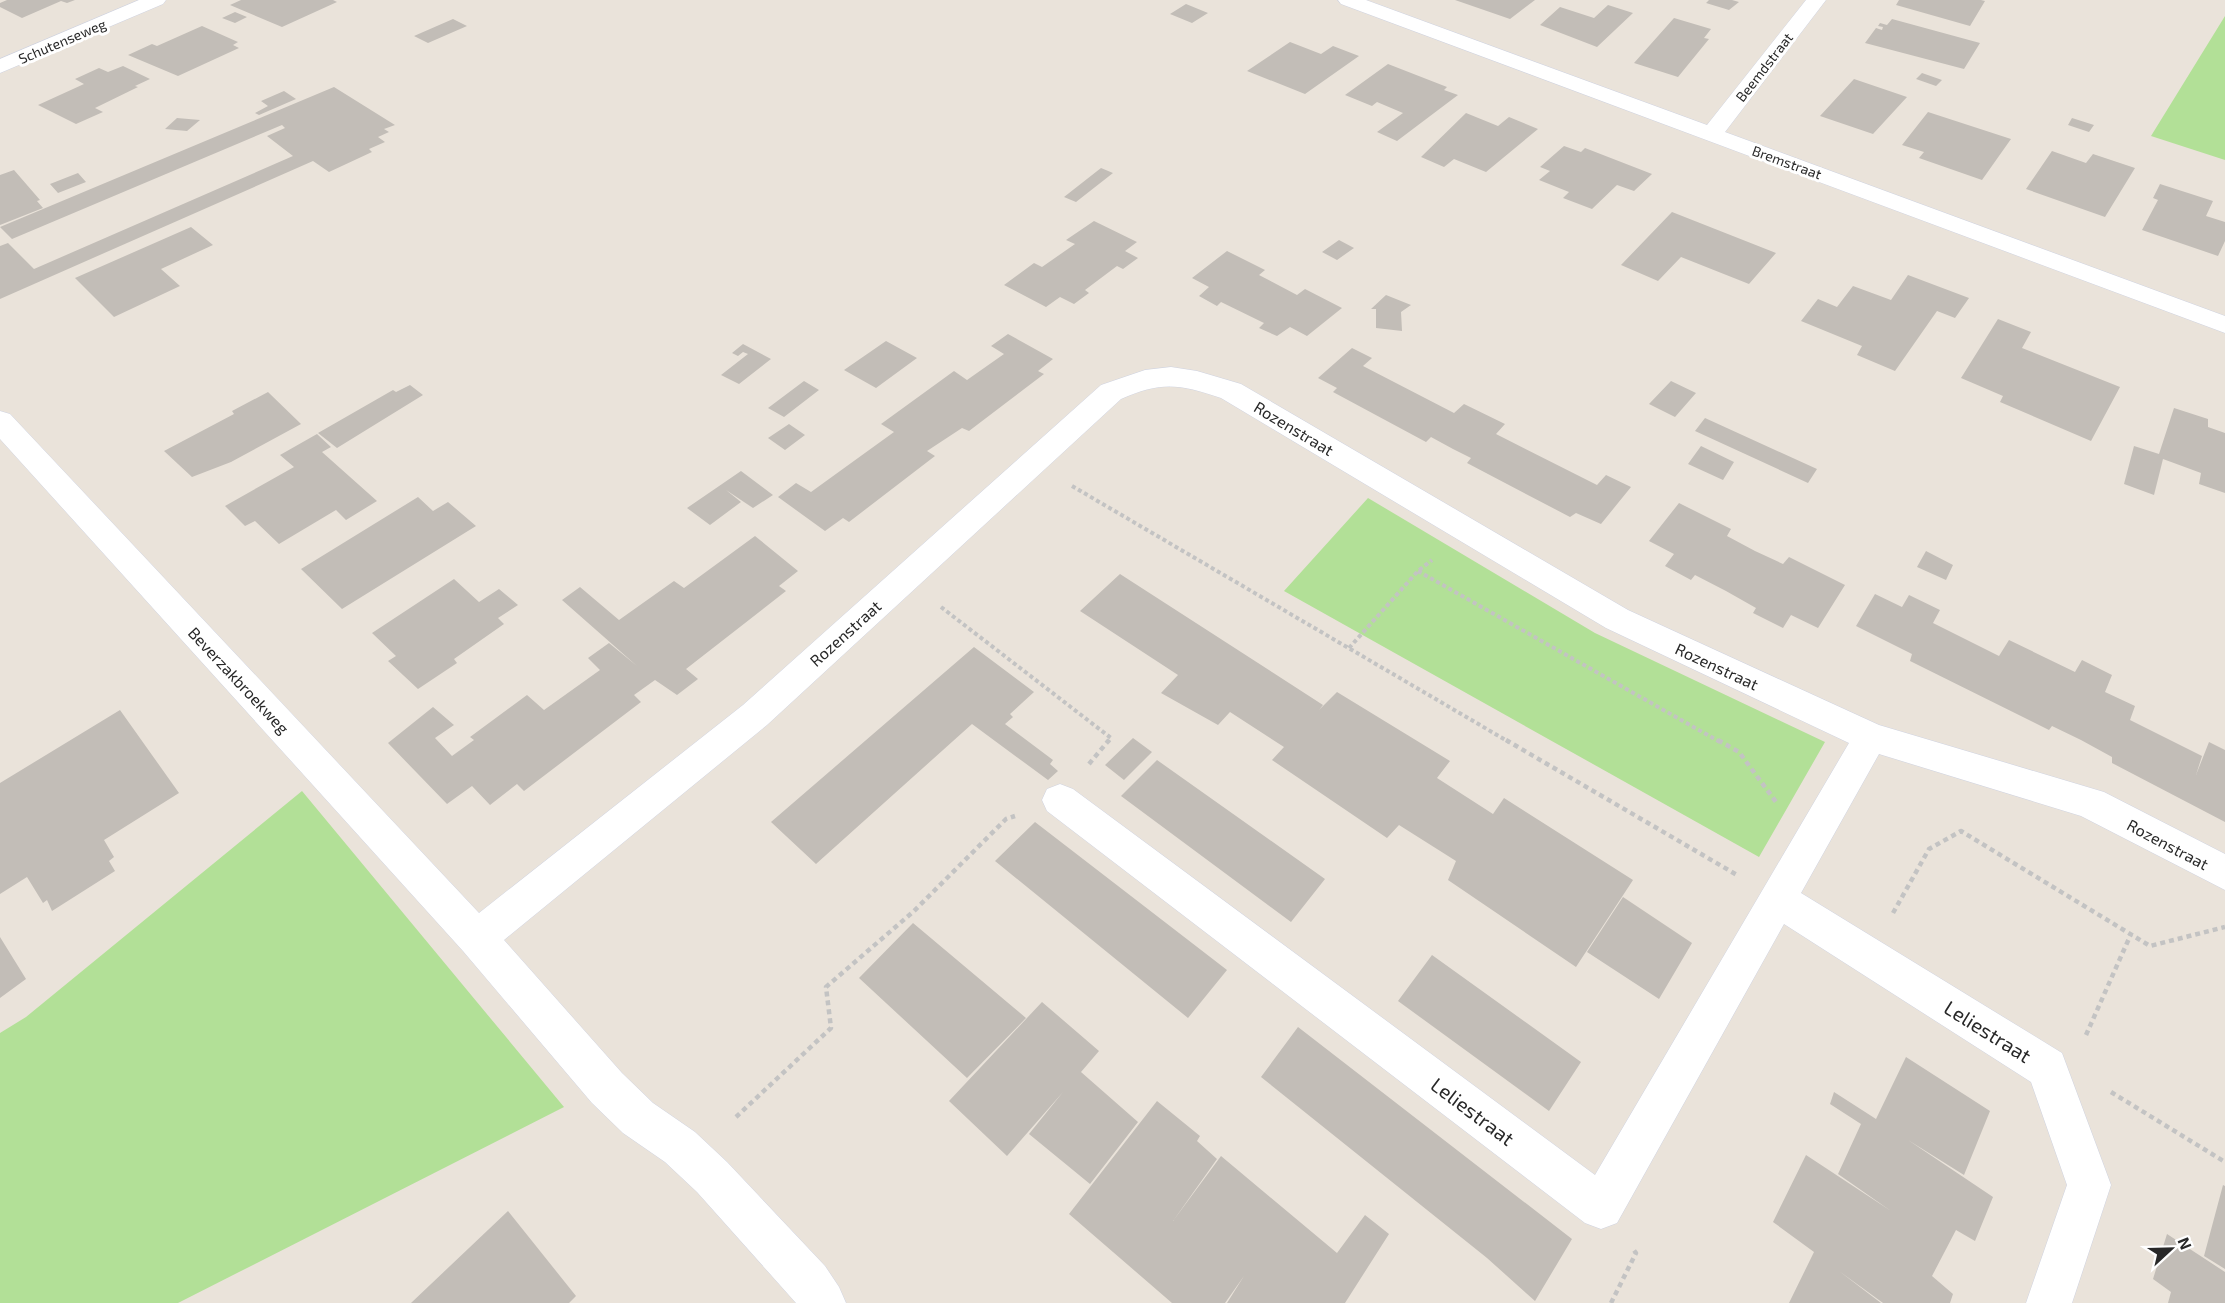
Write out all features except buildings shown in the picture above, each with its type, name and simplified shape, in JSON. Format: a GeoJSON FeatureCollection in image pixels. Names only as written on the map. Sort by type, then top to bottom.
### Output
{"type":"FeatureCollection","features":[{"type":"Feature","properties":{"kind":"street","name":"Schutenseweg"},"geometry":{"type":"LineString","coordinates":[[0,67],[156,0]]}},
{"type":"Feature","properties":{"kind":"street","name":"Bremstraat"},"geometry":{"type":"LineString","coordinates":[[1348,0],[2225,325]]}},
{"type":"Feature","properties":{"kind":"street","name":"Beemdstraat"},"geometry":{"type":"LineString","coordinates":[[1712,134],[1816,0]]}},
{"type":"Feature","properties":{"kind":"street","name":"Rozenstraat"},"geometry":{"type":"LineString","coordinates":[[477,938],[755,715],[1111,392],[1143,377],[1183,375],[1231,391],[1617,620],[1871,737],[2091,803],[2225,873]]}},
{"type":"Feature","properties":{"kind":"street","name":"Beverzakbroekweg"},"geometry":{"type":"LineString","coordinates":[[0,421],[477,938],[607,1088],[638,1118],[680,1148],[712,1176],[808,1282],[823,1303]]}},
{"type":"Feature","properties":{"kind":"street","name":"Leliestraat"},"geometry":{"type":"LineString","coordinates":[[1060,800],[1601,1207],[1871,737]]}},
{"type":"Feature","properties":{"kind":"street","name":"Leliestraat"},"geometry":{"type":"LineString","coordinates":[[1779,900],[2059,1068],[2089,1185],[2049,1303]]}},
{"type":"Feature","properties":{"kind":"path"},"geometry":{"type":"LineString","coordinates":[[1033,463],[1779,900]]}},
{"type":"Feature","properties":{"kind":"path"},"geometry":{"type":"LineString","coordinates":[[1349,648],[1418,571],[1469,532]]}},
{"type":"Feature","properties":{"kind":"path"},"geometry":{"type":"LineString","coordinates":[[1418,571],[1739,752],[1809,847]]}},
{"type":"Feature","properties":{"kind":"path"},"geometry":{"type":"LineString","coordinates":[[736,1117],[831,1028],[826,987],[914,911],[1006,819],[1060,800],[1111,738],[905,579]]}},
{"type":"Feature","properties":{"kind":"path"},"geometry":{"type":"LineString","coordinates":[[1869,956],[1929,849],[1961,831],[2150,946],[2225,927]]}},
{"type":"Feature","properties":{"kind":"path"},"geometry":{"type":"LineString","coordinates":[[2131,934],[2059,1068],[2225,1162]]}},
{"type":"Feature","properties":{"kind":"green space"},"geometry":{"type":"Polygon","coordinates":[[[2225,16],[2225,160],[2151,136],[2225,16]]]}},
{"type":"Feature","properties":{"kind":"green space"},"geometry":{"type":"Polygon","coordinates":[[[1368,498],[1595,633],[1825,742],[1759,857],[1284,591],[1368,498]]]}},
{"type":"Feature","properties":{"kind":"green space"},"geometry":{"type":"Polygon","coordinates":[[[302,791],[564,1107],[178,1303],[0,1303],[0,1033],[26,1017],[302,791]]]}}]}
